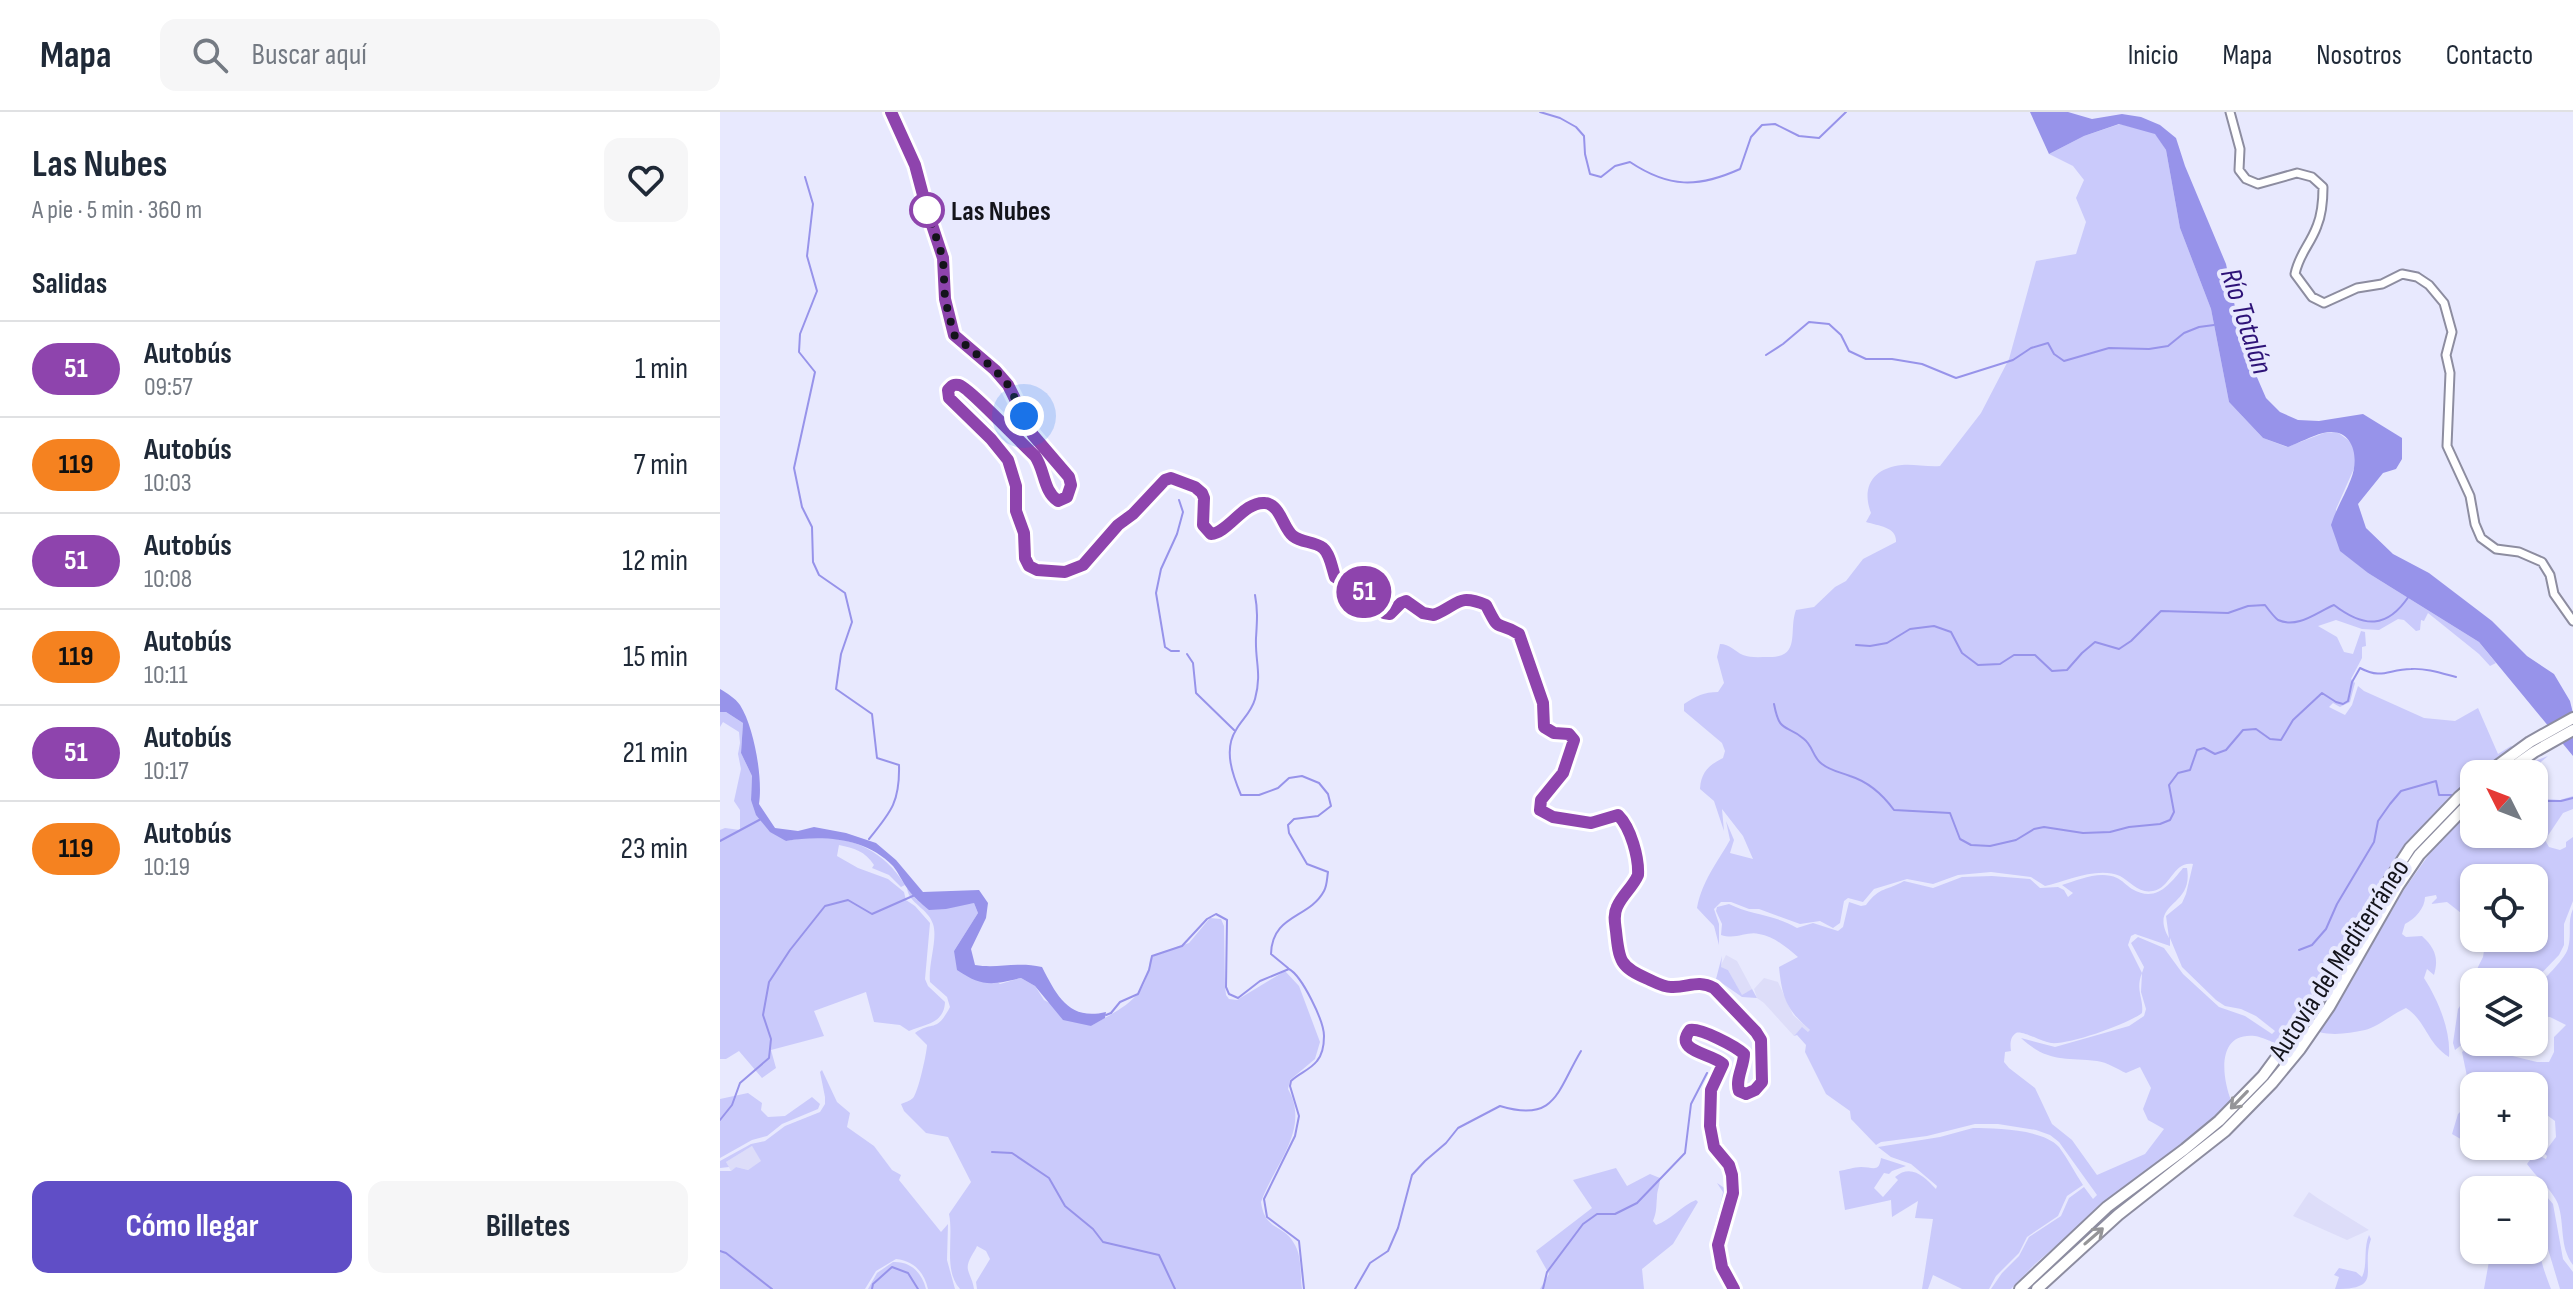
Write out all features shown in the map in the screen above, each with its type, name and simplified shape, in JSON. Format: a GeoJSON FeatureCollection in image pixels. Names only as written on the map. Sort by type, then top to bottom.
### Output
{"type":"FeatureCollection","features":[{"type":"Feature","properties":{"kind":"highway"},"geometry":{"type":"LineString","coordinates":[[2505,760],[2573,718]]}},
{"type":"Feature","properties":{"kind":"highway"},"geometry":{"type":"LineString","coordinates":[[2523,760],[2573,730]]}},
{"type":"Feature","properties":{"kind":"highway","name":"Autovía del Mediterráneo"},"geometry":{"type":"LineString","coordinates":[[2037,1289],[2118,1215],[2225,1131],[2272,1083],[2329,1007],[2398,886],[2435,829],[2460,800]]}},
{"type":"Feature","properties":{"kind":"highway","name":"Autovía del Mediterráneo"},"geometry":{"type":"LineString","coordinates":[[2020,1289],[2107,1207],[2219,1121],[2263,1076],[2316,1004],[2388,879],[2410,848],[2460,809]]}},
{"type":"Feature","properties":{"kind":"main road"},"geometry":{"type":"LineString","coordinates":[[891,112],[915,165],[943,258],[945,299],[954,335],[1008,385],[1033,435],[1069,477],[1071,485],[1067,497],[1058,501],[1054,499],[1035,456],[964,386],[950,387],[949,398],[1000,449],[1013,472],[1016,511],[1024,533],[1025,558],[1029,566],[1049,571],[1075,570],[1159,485],[1171,478],[1202,493],[1203,525],[1211,534],[1219,533],[1235,517],[1262,503],[1271,506],[1296,538],[1317,545],[1326,552],[1335,577],[1369,596],[1384,613],[1390,614],[1406,601],[1423,613],[1434,615],[1458,600],[1467,599],[1486,605],[1493,622],[1519,634],[1543,703],[1544,727],[1554,733],[1569,734],[1574,740],[1563,773],[1541,800],[1540,810],[1553,817],[1591,823],[1618,815],[1625,823],[1630,838],[1638,875],[1614,917],[1623,964],[1629,971],[1663,985],[1676,987],[1705,983],[1714,988],[1761,1040],[1762,1082],[1746,1094],[1739,1091],[1737,1085],[1744,1064],[1744,1054],[1738,1048],[1701,1029],[1690,1030],[1685,1037],[1691,1050],[1723,1064],[1711,1090],[1710,1126],[1714,1147],[1729,1165],[1732,1175],[1733,1193],[1718,1245],[1722,1267],[1734,1289]]}},
{"type":"Feature","properties":{"kind":"main road"},"geometry":{"type":"LineString","coordinates":[[2230,112],[2240,149],[2239,170],[2246,179],[2258,184],[2297,173],[2312,177],[2323,187],[2318,226],[2298,258],[2295,274],[2312,297],[2324,303],[2357,288],[2382,284],[2402,274],[2417,277],[2429,285],[2444,303],[2452,332],[2446,355],[2450,373],[2447,446],[2470,496],[2475,524],[2481,538],[2496,549],[2519,552],[2542,562],[2550,575],[2554,594],[2573,621]]}},
{"type":"Feature","properties":{"kind":"shaded area"},"geometry":{"type":"Polygon","coordinates":[[[2030,112],[2068,112],[2092,119],[2122,114],[2141,117],[2160,125],[2176,138],[2226,264],[2243,345],[2266,398],[2280,412],[2298,420],[2319,421],[2363,414],[2402,438],[2402,459],[2396,469],[2383,473],[2358,504],[2366,528],[2393,554],[2429,573],[2492,621],[2527,656],[2554,674],[2570,701],[2573,713],[2573,756],[2479,642],[2368,573],[2340,551],[2331,525],[2354,470],[2354,453],[2347,439],[2333,432],[2323,433],[2288,447],[2263,438],[2229,402],[2211,309],[2180,228],[2166,150],[2155,134],[2119,124],[2084,136],[2049,154],[2030,112]]]}},
{"type":"Feature","properties":{"kind":"shaded area"},"geometry":{"type":"Polygon","coordinates":[[[2120,124],[2155,133],[2166,150],[2180,228],[2211,309],[2229,402],[2263,438],[2287,447],[2324,433],[2337,432],[2351,442],[2356,452],[2356,464],[2336,509],[2340,550],[2368,573],[2479,642],[2496,663],[2490,666],[2428,613],[2424,621],[2421,620],[2420,630],[2416,631],[2404,620],[2398,619],[2379,630],[2362,629],[2336,620],[2318,626],[2337,637],[2344,652],[2353,654],[2361,631],[2365,632],[2366,646],[2362,647],[2362,658],[2351,679],[2355,683],[2350,702],[2340,707],[2333,703],[2329,707],[2345,715],[2358,686],[2424,718],[2455,721],[2478,708],[2498,754],[2511,746],[2533,760],[2460,760],[2460,848],[2548,848],[2548,845],[2560,850],[2573,837],[2573,901],[2564,924],[2564,945],[2546,968],[2478,968],[2484,952],[2548,952],[2548,864],[2460,864],[2460,912],[2447,902],[2431,904],[2436,895],[2425,897],[2421,909],[2405,924],[2402,934],[2406,937],[2422,936],[2435,954],[2434,975],[2427,969],[2424,978],[2442,1016],[2448,1036],[2449,1057],[2406,1008],[2365,1030],[2336,1034],[2319,1032],[2401,894],[2442,836],[2429,823],[2386,875],[2279,1045],[2258,1037],[2242,1037],[2228,1048],[2224,1069],[2231,1100],[2188,1143],[2108,1201],[2011,1289],[1991,1289],[2019,1256],[2029,1237],[2061,1216],[2069,1198],[2084,1187],[2093,1199],[2097,1195],[2059,1142],[2036,1130],[1975,1124],[1876,1145],[1851,1119],[1850,1111],[1826,1094],[1805,1052],[1806,1045],[1797,1035],[1794,1036],[1802,1027],[1808,1032],[1810,1030],[1787,1003],[1779,967],[1798,957],[1765,935],[1721,935],[1722,924],[1717,907],[1729,904],[1797,928],[1813,923],[1838,931],[1843,927],[1849,902],[1866,905],[1880,892],[1904,881],[1933,888],[1962,877],[2030,879],[2040,888],[2058,887],[2068,897],[2073,893],[2062,885],[2103,875],[2117,878],[2132,889],[2148,894],[2161,890],[2183,868],[2187,868],[2184,891],[2164,917],[2169,938],[2166,916],[2182,903],[2193,864],[2176,870],[2164,885],[2153,891],[2139,889],[2111,873],[2082,875],[2045,886],[2031,877],[1991,872],[1958,875],[1933,884],[1907,879],[1874,889],[1863,902],[1848,898],[1844,901],[1840,923],[1833,928],[1820,921],[1800,924],[1759,909],[1721,902],[1714,909],[1719,924],[1719,945],[1714,926],[1697,908],[1706,881],[1730,840],[1726,821],[1734,840],[1730,853],[1753,859],[1743,836],[1722,809],[1724,831],[1714,801],[1700,789],[1704,774],[1723,758],[1725,751],[1722,743],[1684,711],[1684,704],[1700,695],[1718,692],[1724,683],[1717,657],[1720,644],[1749,657],[1786,653],[1792,642],[1796,610],[1814,607],[1846,581],[1863,559],[1896,542],[1890,530],[1866,522],[1871,513],[1868,495],[1872,480],[1892,467],[1940,466],[1981,413],[2009,359],[2036,261],[2076,254],[2086,222],[2076,198],[2084,180],[2073,166],[2049,154],[2084,136],[2120,124]],[[2135,934],[2128,945],[2142,973],[2144,967],[2131,943],[2138,937],[2164,948],[2183,974],[2219,1007],[2245,1016],[2272,1034],[2275,1031],[2256,1016],[2216,1000],[2182,967],[2170,938],[2170,946],[2135,934]],[[2142,973],[2139,984],[2142,1013],[2124,1023],[2060,1043],[2016,1033],[2011,1041],[2011,1051],[2005,1052],[2004,1062],[2035,1088],[2052,1124],[2072,1140],[2097,1175],[2145,1154],[2164,1129],[2148,1120],[2143,1109],[2151,1088],[2140,1067],[2126,1073],[2101,1062],[2048,1055],[2021,1038],[2055,1047],[2129,1026],[2144,1016],[2146,1009],[2141,992],[2142,973]]]}},
{"type":"Feature","properties":{"kind":"shaded area"},"geometry":{"type":"Polygon","coordinates":[[[720,689],[736,700],[745,715],[756,753],[759,804],[775,828],[798,831],[814,827],[876,843],[896,860],[923,892],[979,890],[988,903],[986,918],[971,949],[975,965],[1042,967],[1066,1004],[1082,1013],[1106,1012],[1105,1018],[1091,1026],[1063,1020],[1035,986],[1021,978],[988,983],[957,970],[954,951],[978,913],[974,903],[929,910],[909,891],[893,866],[870,849],[842,840],[814,838],[786,841],[770,832],[756,815],[751,800],[752,776],[741,753],[743,723],[726,712],[720,712],[720,689]]]}},
{"type":"Feature","properties":{"kind":"shaded area"},"geometry":{"type":"Polygon","coordinates":[[[720,712],[726,712],[743,723],[741,753],[752,776],[751,800],[786,841],[821,838],[853,843],[881,858],[905,885],[901,887],[889,875],[872,868],[871,860],[863,853],[839,845],[837,856],[888,879],[904,892],[906,900],[930,923],[925,979],[945,1002],[937,1019],[909,1031],[900,1025],[874,1022],[866,992],[814,1011],[824,1036],[771,1050],[776,1068],[762,1078],[739,1051],[720,1059],[720,830],[740,830],[740,810],[734,801],[741,769],[739,732],[723,722],[720,727],[720,712]]]}},
{"type":"Feature","properties":{"kind":"shaded area"},"geometry":{"type":"Polygon","coordinates":[[[2573,796],[2573,809],[2563,813],[2548,836],[2548,799],[2573,796]]]}},
{"type":"Feature","properties":{"kind":"shaded area"},"geometry":{"type":"Polygon","coordinates":[[[907,888],[917,900],[974,903],[978,913],[954,951],[1000,984],[1021,978],[1035,986],[1044,1000],[1091,1026],[1123,1007],[1138,993],[1148,973],[1150,959],[1189,943],[1210,918],[1221,919],[1224,926],[1225,986],[1229,999],[1237,1000],[1285,971],[1299,986],[1320,1042],[1315,1059],[1290,1080],[1288,1089],[1295,1118],[1293,1133],[1261,1202],[1266,1218],[1286,1233],[1295,1245],[1300,1261],[1302,1289],[977,1289],[976,1282],[990,1259],[986,1251],[977,1246],[968,1267],[974,1289],[960,1289],[950,1264],[949,1214],[971,1182],[948,1137],[926,1133],[901,1104],[915,1095],[926,1056],[927,1045],[915,1033],[938,1024],[950,1007],[947,997],[930,982],[933,924],[911,898],[907,888]]]}},
{"type":"Feature","properties":{"kind":"shaded area"},"geometry":{"type":"Polygon","coordinates":[[[2573,909],[2573,1265],[2564,1243],[2558,1204],[2548,1189],[2548,1176],[2537,1176],[2527,1164],[2530,1160],[2548,1160],[2548,1148],[2556,1137],[2555,1121],[2548,1116],[2548,1072],[2466,1072],[2463,1056],[2512,1056],[2549,1062],[2554,1052],[2554,1037],[2566,1025],[2548,1017],[2548,975],[2566,952],[2573,909]]]}},
{"type":"Feature","properties":{"kind":"shaded area"},"geometry":{"type":"Polygon","coordinates":[[[1726,955],[1737,961],[1752,989],[1742,996],[1728,970],[1720,967],[1726,955]]]}},
{"type":"Feature","properties":{"kind":"shaded area"},"geometry":{"type":"Polygon","coordinates":[[[1722,956],[1721,967],[1728,970],[1742,995],[1752,989],[1757,998],[1742,997],[1716,979],[1722,956]]]}},
{"type":"Feature","properties":{"kind":"shaded area"},"geometry":{"type":"Polygon","coordinates":[[[1764,978],[1778,982],[1793,1015],[1811,1031],[1809,1033],[1802,1028],[1794,1036],[1757,998],[1754,989],[1764,978]]]}},
{"type":"Feature","properties":{"kind":"shaded area"},"geometry":{"type":"Polygon","coordinates":[[[2460,1006],[2460,1046],[2455,1050],[2453,1043],[2460,1006]]]}},
{"type":"Feature","properties":{"kind":"shaded area"},"geometry":{"type":"Polygon","coordinates":[[[822,1070],[837,1102],[850,1113],[847,1127],[874,1146],[892,1170],[901,1175],[899,1180],[941,1232],[948,1224],[947,1260],[955,1289],[928,1289],[917,1268],[896,1259],[876,1271],[865,1289],[720,1289],[720,1171],[731,1171],[736,1167],[748,1170],[761,1161],[752,1146],[726,1162],[729,1167],[720,1168],[720,1161],[751,1144],[765,1141],[785,1126],[820,1112],[825,1104],[822,1070]]]}},
{"type":"Feature","properties":{"kind":"shaded area"},"geometry":{"type":"Polygon","coordinates":[[[748,1093],[762,1103],[761,1110],[768,1117],[785,1116],[812,1097],[820,1104],[818,1109],[782,1124],[767,1136],[752,1140],[720,1158],[720,1099],[748,1093]]]}},
{"type":"Feature","properties":{"kind":"shaded area"},"geometry":{"type":"Polygon","coordinates":[[[2460,1112],[2460,1139],[2452,1134],[2460,1112]]]}},
{"type":"Feature","properties":{"kind":"shaded area"},"geometry":{"type":"Polygon","coordinates":[[[1973,1128],[2031,1133],[2052,1141],[2083,1185],[2067,1196],[2058,1216],[2027,1237],[2019,1253],[1996,1276],[1989,1289],[1962,1289],[1933,1275],[1928,1289],[1922,1289],[1933,1219],[1915,1218],[1918,1201],[1892,1217],[1891,1200],[1845,1210],[1839,1171],[1858,1167],[1875,1168],[1879,1166],[1881,1158],[1906,1166],[1889,1174],[1884,1173],[1874,1188],[1883,1197],[1898,1180],[1895,1177],[1907,1171],[1922,1176],[1936,1189],[1937,1186],[1911,1164],[1891,1157],[1878,1147],[1973,1128]]]}},
{"type":"Feature","properties":{"kind":"shaded area"},"geometry":{"type":"Polygon","coordinates":[[[752,1146],[762,1161],[748,1170],[736,1167],[731,1171],[726,1162],[752,1146]]]}},
{"type":"Feature","properties":{"kind":"shaded area"},"geometry":{"type":"Polygon","coordinates":[[[1616,1168],[1627,1186],[1650,1174],[1660,1178],[1653,1221],[1656,1225],[1696,1200],[1698,1202],[1673,1244],[1642,1269],[1644,1289],[1540,1289],[1549,1274],[1536,1251],[1592,1208],[1573,1180],[1616,1168]]]}},
{"type":"Feature","properties":{"kind":"shaded area"},"geometry":{"type":"Polygon","coordinates":[[[1717,1183],[1729,1191],[1715,1246],[1716,1260],[1724,1279],[1712,1258],[1711,1247],[1723,1192],[1717,1183]]]}},
{"type":"Feature","properties":{"kind":"shaded area"},"geometry":{"type":"Polygon","coordinates":[[[2309,1192],[2369,1230],[2347,1240],[2293,1216],[2309,1192]]]}},
{"type":"Feature","properties":{"kind":"shaded area"},"geometry":{"type":"Polygon","coordinates":[[[2548,1198],[2553,1204],[2563,1259],[2573,1272],[2573,1289],[2560,1289],[2548,1249],[2548,1198]]]}},
{"type":"Feature","properties":{"kind":"shaded area"},"geometry":{"type":"Polygon","coordinates":[[[2369,1235],[2368,1276],[2365,1281],[2360,1286],[2335,1289],[2339,1277],[2334,1275],[2339,1268],[2356,1272],[2362,1277],[2369,1235]]]}},
{"type":"Feature","properties":{"kind":"shaded area"},"geometry":{"type":"Polygon","coordinates":[[[893,1262],[915,1269],[926,1289],[868,1289],[877,1273],[893,1262]]]}},
{"type":"Feature","properties":{"kind":"shaded area"},"geometry":{"type":"Polygon","coordinates":[[[2488,1264],[2543,1264],[2551,1289],[2484,1289],[2488,1264]]]}},
{"type":"Feature","properties":{"kind":"waterway"},"geometry":{"type":"LineString","coordinates":[[1540,112],[1560,118],[1584,136],[1590,174],[1601,177],[1615,166],[1630,162],[1658,177],[1684,182],[1711,180],[1740,169],[1751,137],[1762,125],[1775,124],[1799,136],[1819,138],[1846,112]]}},
{"type":"Feature","properties":{"kind":"waterway"},"geometry":{"type":"LineString","coordinates":[[805,177],[813,204],[807,256],[817,291],[800,334],[799,352],[815,372],[794,468],[802,507],[812,527],[813,562],[819,575],[845,593],[852,622],[841,654],[836,689],[872,714],[877,758],[899,765],[893,806],[869,839]]}},
{"type":"Feature","properties":{"kind":"waterway","name":"Río Totalán"},"geometry":{"type":"LineString","coordinates":[[1766,355],[1809,322],[1829,324],[1841,335],[1849,351],[1866,359],[1922,364],[1956,378],[2013,360],[2031,348],[2048,343],[2054,354],[2064,361],[2109,348],[2168,346],[2184,333],[2214,325]]}},
{"type":"Feature","properties":{"kind":"waterway"},"geometry":{"type":"LineString","coordinates":[[1179,500],[1183,512],[1161,569],[1156,593],[1165,647],[1179,651]]}},
{"type":"Feature","properties":{"kind":"waterway"},"geometry":{"type":"LineString","coordinates":[[1255,595],[1258,682],[1253,704],[1236,730],[1230,746],[1235,780],[1241,795],[1259,795],[1278,788],[1289,778],[1302,776],[1319,783],[1328,794],[1331,806],[1318,816],[1294,819],[1288,825],[1289,833],[1307,864],[1328,872],[1325,889],[1317,900],[1284,924],[1273,941],[1271,954],[1288,968]]}},
{"type":"Feature","properties":{"kind":"waterway"},"geometry":{"type":"LineString","coordinates":[[1856,645],[1887,643],[1910,629],[1934,626],[1951,632],[1962,653],[1978,665],[2000,664],[2014,655],[2035,655],[2052,671],[2067,670],[2095,642],[2119,649],[2161,611],[2228,613],[2248,606],[2265,605],[2278,620],[2293,622],[2334,605],[2355,618],[2374,622],[2392,615],[2409,596]]}},
{"type":"Feature","properties":{"kind":"waterway"},"geometry":{"type":"LineString","coordinates":[[1187,654],[1193,663],[1196,693],[1234,730]]}},
{"type":"Feature","properties":{"kind":"waterway"},"geometry":{"type":"LineString","coordinates":[[1774,704],[1781,724],[1807,742],[1825,766],[1869,785],[1894,810],[1950,813],[1960,839],[1971,845],[1990,846],[2016,840],[2044,827],[2083,833],[2110,832],[2170,820],[2174,812],[2169,785],[2178,773],[2190,770],[2197,750],[2204,748],[2215,754],[2226,750],[2243,730],[2256,729],[2270,739],[2281,740],[2293,720],[2322,693],[2336,702],[2343,704],[2348,701],[2352,682],[2360,668],[2380,674],[2422,669],[2456,677]]}},
{"type":"Feature","properties":{"kind":"waterway"},"geometry":{"type":"LineString","coordinates":[[2299,950],[2312,945],[2326,929],[2337,904],[2374,842],[2378,821],[2401,791],[2436,781],[2439,795],[2453,795]]}},
{"type":"Feature","properties":{"kind":"waterway"},"geometry":{"type":"LineString","coordinates":[[2548,801],[2573,798]]}},
{"type":"Feature","properties":{"kind":"waterway"},"geometry":{"type":"LineString","coordinates":[[720,841],[761,819]]}},
{"type":"Feature","properties":{"kind":"waterway"},"geometry":{"type":"LineString","coordinates":[[720,1120],[732,1105],[740,1083],[769,1058],[771,1039],[763,1015],[769,982],[825,906],[848,900],[872,914],[915,895]]}},
{"type":"Feature","properties":{"kind":"waterway"},"geometry":{"type":"LineString","coordinates":[[1106,1015],[1120,1002],[1138,994],[1152,956],[1182,946],[1207,919],[1216,914],[1227,920],[1226,987],[1229,994],[1238,998],[1260,981],[1289,969],[1300,980],[1320,1020],[1323,1046],[1314,1064],[1291,1081],[1299,1116],[1295,1136],[1264,1199],[1267,1217],[1299,1241],[1304,1289]]}},
{"type":"Feature","properties":{"kind":"waterway"},"geometry":{"type":"LineString","coordinates":[[1355,1289],[1370,1263],[1388,1251],[1398,1228],[1412,1175],[1425,1161],[1458,1128],[1500,1106],[1519,1110],[1544,1107],[1560,1090],[1581,1051]]}},
{"type":"Feature","properties":{"kind":"waterway"},"geometry":{"type":"LineString","coordinates":[[1543,1289],[1547,1272],[1583,1224],[1597,1214],[1615,1214],[1637,1203],[1685,1153],[1691,1104],[1707,1073]]}},
{"type":"Feature","properties":{"kind":"waterway"},"geometry":{"type":"LineString","coordinates":[[992,1152],[1012,1153],[1049,1178],[1065,1206],[1093,1229],[1103,1242],[1159,1255],[1175,1289]]}},
{"type":"Feature","properties":{"kind":"waterway"},"geometry":{"type":"LineString","coordinates":[[720,1251],[772,1289]]}},
{"type":"Feature","properties":{"kind":"waterway"},"geometry":{"type":"LineString","coordinates":[[872,1289],[873,1284],[892,1267],[908,1273],[918,1289]]}},
{"type":"Feature","properties":{"kind":"bus line","name":"51"},"geometry":{"type":"LineString","coordinates":[[891,112],[915,165],[943,258],[945,299],[954,335],[1008,385],[1033,435],[1069,477],[1070,493],[1058,501],[1054,499],[1035,456],[964,386],[950,387],[947,393],[949,398],[1008,460],[1016,486],[1016,511],[1024,533],[1025,558],[1029,566],[1037,570],[1075,570],[1159,485],[1171,478],[1202,493],[1203,525],[1211,534],[1219,533],[1235,517],[1262,503],[1271,506],[1296,538],[1317,545],[1326,552],[1335,577],[1369,596],[1384,613],[1390,614],[1406,601],[1423,613],[1434,615],[1458,600],[1467,599],[1482,602],[1488,607],[1493,622],[1519,634],[1543,703],[1544,727],[1554,733],[1569,734],[1574,740],[1563,773],[1541,800],[1540,810],[1553,817],[1591,823],[1618,815],[1625,823],[1638,875],[1614,917],[1623,964],[1629,971],[1670,987],[1705,983],[1714,988],[1761,1040],[1762,1082],[1746,1094],[1739,1091],[1737,1085],[1744,1064],[1744,1054],[1738,1048],[1715,1039],[1701,1029],[1690,1030],[1685,1037],[1691,1050],[1723,1064],[1711,1090],[1710,1126],[1714,1147],[1729,1165],[1732,1175],[1733,1193],[1724,1218],[1718,1254],[1734,1289]]}},
{"type":"Feature","properties":{"kind":"place","name":"Las Nubes"},"geometry":{"type":"Point","coordinates":[927,210]}},
{"type":"Feature","properties":{"kind":"route"},"geometry":{"type":"LineString","coordinates":[[927,210],[943,258],[945,299],[954,335],[1008,385],[1024,416]]}}]}
